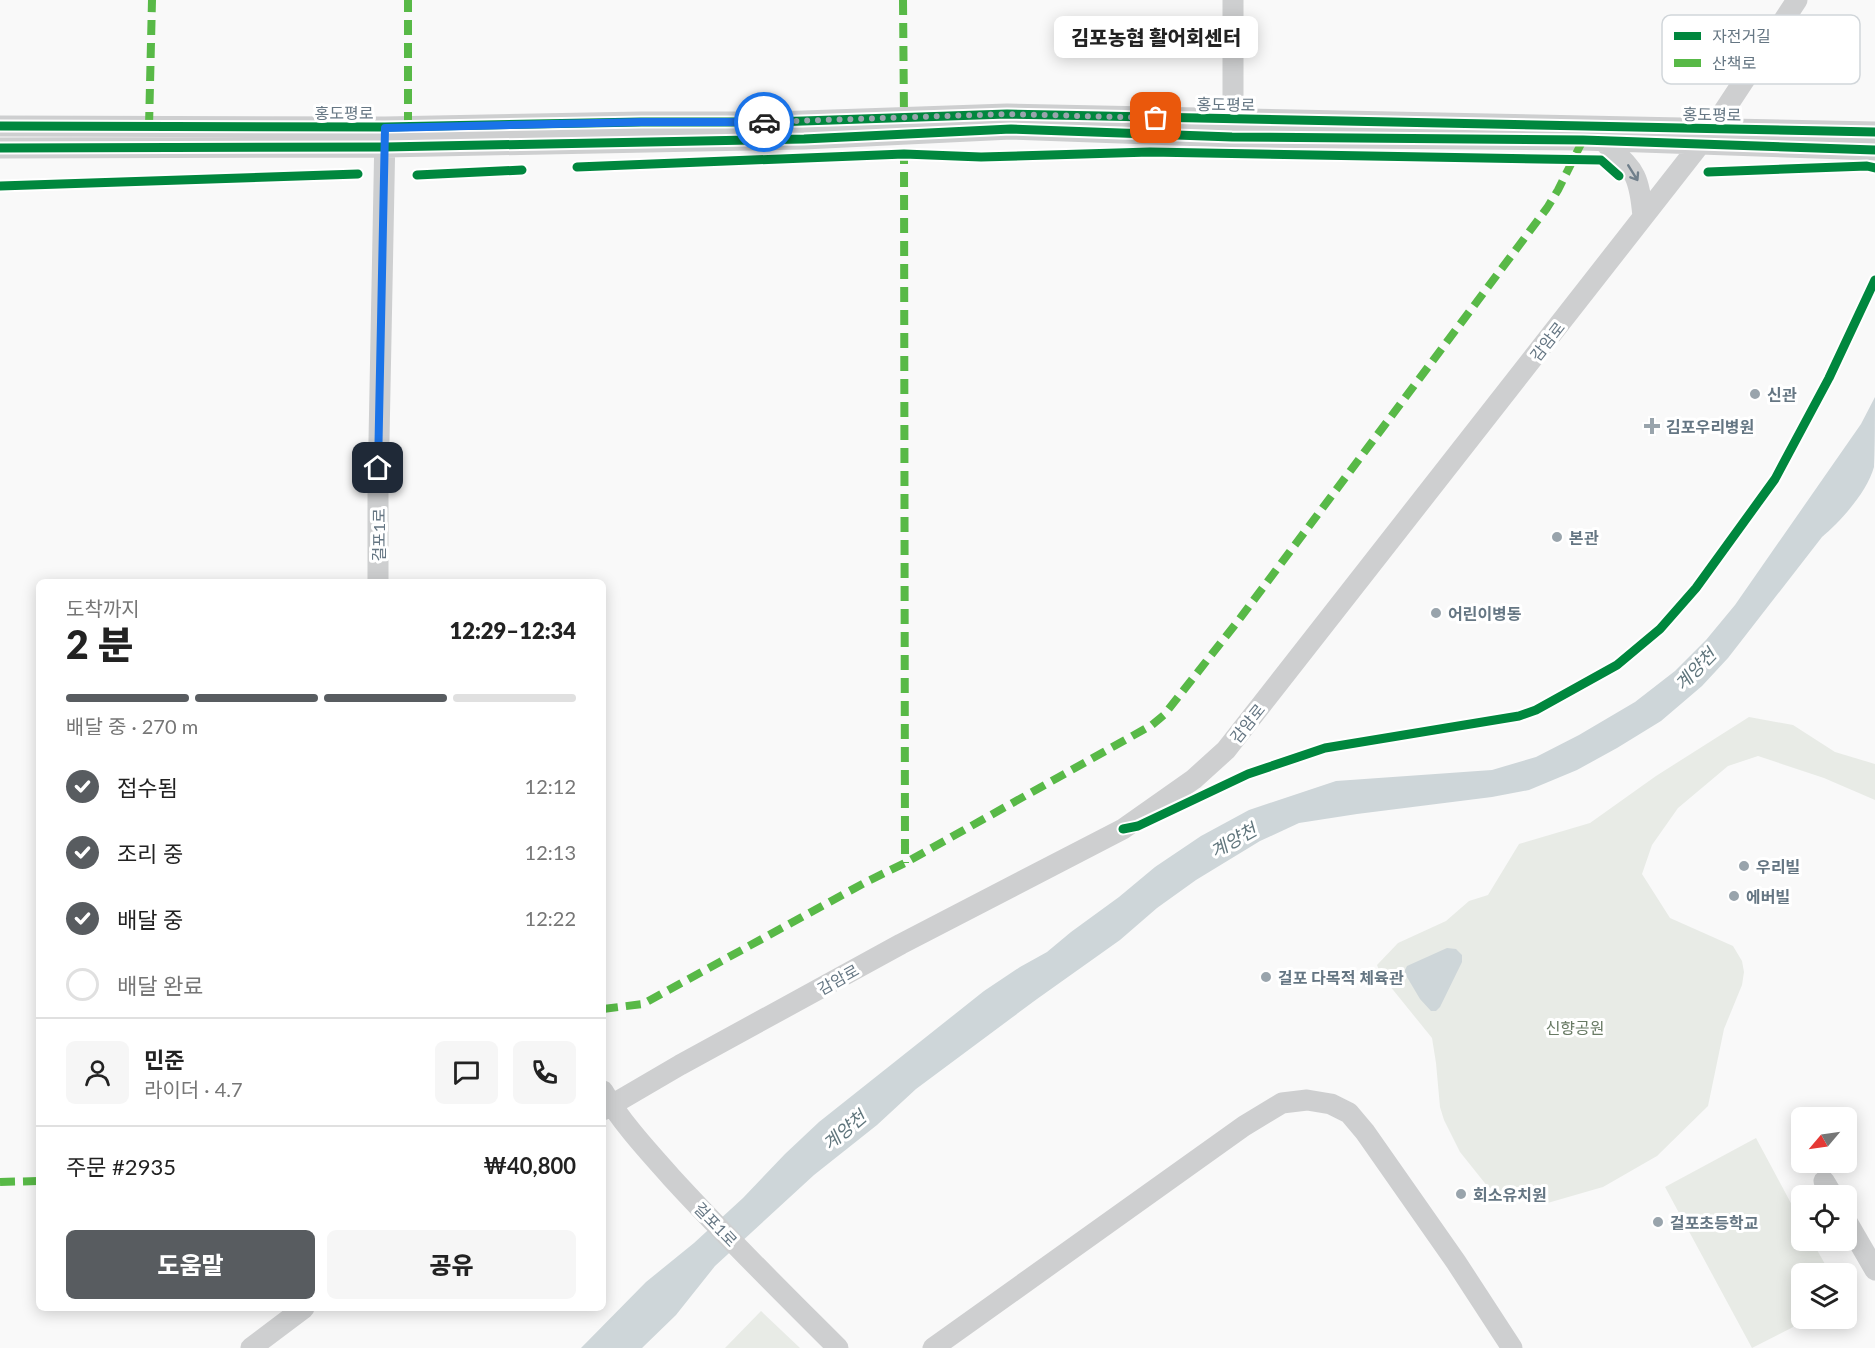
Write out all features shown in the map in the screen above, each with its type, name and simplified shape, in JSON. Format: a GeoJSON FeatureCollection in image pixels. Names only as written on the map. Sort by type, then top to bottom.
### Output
{"type":"FeatureCollection","features":[{"type":"Feature","properties":{"kind":"street","name":"홍도평로"},"geometry":{"type":"LineString","coordinates":[[1233,0],[1233,128]]}},
{"type":"Feature","properties":{"kind":"street","name":"감암로"},"geometry":{"type":"LineString","coordinates":[[1787,15],[1797,0]]}},
{"type":"Feature","properties":{"kind":"street","name":"감암로"},"geometry":{"type":"LineString","coordinates":[[606,1102],[680,1065],[901,944],[1122,829],[1194,779],[1226,750],[1254,715],[1706,136],[1741,84]]}},
{"type":"Feature","properties":{"kind":"street","name":"홍도평로"},"geometry":{"type":"LineString","coordinates":[[0,148],[385,137],[641,122],[774,122],[1007,114],[1233,128],[1602,140],[1875,132]]}},
{"type":"Feature","properties":{"kind":"street","name":"홍도평로"},"geometry":{"type":"LineString","coordinates":[[0,126],[385,137]]}},
{"type":"Feature","properties":{"kind":"street","name":"홍도평로"},"geometry":{"type":"LineString","coordinates":[[1233,128],[1706,136],[1875,150]]}},
{"type":"Feature","properties":{"kind":"street","name":"걸포1로"},"geometry":{"type":"LineString","coordinates":[[378,579],[385,137]]}},
{"type":"Feature","properties":{"kind":"street"},"geometry":{"type":"LineString","coordinates":[[1602,140],[1626,163],[1637,178],[1643,217]]}},
{"type":"Feature","properties":{"kind":"street"},"geometry":{"type":"LineString","coordinates":[[933,1348],[1244,1126],[1282,1103],[1307,1100],[1331,1104],[1349,1113],[1365,1132],[1456,1262],[1512,1348]]}},
{"type":"Feature","properties":{"kind":"street","name":"걸포1로"},"geometry":{"type":"LineString","coordinates":[[606,1102],[693,1200],[838,1348]]}},
{"type":"Feature","properties":{"kind":"street"},"geometry":{"type":"LineString","coordinates":[[1857,1239],[1875,1270]]}},
{"type":"Feature","properties":{"kind":"street"},"geometry":{"type":"LineString","coordinates":[[251,1348],[300,1311]]}},
{"type":"Feature","properties":{"kind":"green space","name":"신향공원"},"geometry":{"type":"Polygon","coordinates":[[[1749,717],[1793,725],[1835,752],[1875,764],[1875,800],[1824,778],[1758,756],[1728,766],[1678,808],[1652,845],[1642,874],[1670,918],[1733,946],[1742,961],[1744,972],[1742,985],[1724,1029],[1708,1106],[1657,1156],[1603,1187],[1544,1204],[1488,1187],[1460,1152],[1444,1120],[1440,1107],[1432,1038],[1381,975],[1377,965],[1398,943],[1446,921],[1469,901],[1488,895],[1519,844],[1590,823],[1656,776],[1749,717]]]}},
{"type":"Feature","properties":{"kind":"green space"},"geometry":{"type":"Polygon","coordinates":[[[1756,1138],[1791,1203],[1791,1251],[1818,1251],[1824,1263],[1791,1263],[1791,1328],[1752,1348],[1665,1187],[1756,1138]]]}},
{"type":"Feature","properties":{"kind":"green space"},"geometry":{"type":"Polygon","coordinates":[[[761,1311],[800,1348],[725,1348],[761,1311]]]}},
{"type":"Feature","properties":{"kind":"water","name":"계양천"},"geometry":{"type":"Polygon","coordinates":[[[1875,397],[1874,467],[1866,486],[1845,514],[1822,537],[1728,658],[1702,686],[1661,721],[1577,770],[1529,790],[1299,823],[1260,841],[1196,880],[1157,908],[1120,940],[916,1089],[877,1125],[814,1175],[715,1266],[676,1315],[642,1348],[581,1348],[646,1282],[694,1243],[743,1198],[819,1122],[984,991],[1047,952],[1155,867],[1201,836],[1249,810],[1336,781],[1492,770],[1536,757],[1635,702],[1675,671],[1706,640],[1735,605],[1861,424],[1875,397]]]}},
{"type":"Feature","properties":{"kind":"water"},"geometry":{"type":"Polygon","coordinates":[[[1447,948],[1456,949],[1462,955],[1462,962],[1440,1007],[1436,1011],[1431,1011],[1420,999],[1404,972],[1407,966],[1447,948]]]}},
{"type":"Feature","properties":{"kind":"marked path"},"geometry":{"type":"LineString","coordinates":[[149,127],[152,0]]}},
{"type":"Feature","properties":{"kind":"marked path"},"geometry":{"type":"LineString","coordinates":[[408,0],[408,127]]}},
{"type":"Feature","properties":{"kind":"marked path"},"geometry":{"type":"LineString","coordinates":[[903,0],[904,117]]}},
{"type":"Feature","properties":{"kind":"marked path"},"geometry":{"type":"LineString","coordinates":[[606,1009],[643,1004],[905,863],[1152,725],[1164,715],[1238,621],[1547,208],[1583,140]]}},
{"type":"Feature","properties":{"kind":"marked path"},"geometry":{"type":"LineString","coordinates":[[904,149],[905,863]]}},
{"type":"Feature","properties":{"kind":"marked path"},"geometry":{"type":"LineString","coordinates":[[0,1182],[36,1181]]}},
{"type":"Feature","properties":{"kind":"cycle path"},"geometry":{"type":"LineString","coordinates":[[0,126],[385,127],[774,122],[1007,114],[1875,132]]}},
{"type":"Feature","properties":{"kind":"cycle path"},"geometry":{"type":"LineString","coordinates":[[0,148],[385,147],[804,139],[1011,129],[1232,137],[1583,140],[1875,150]]}},
{"type":"Feature","properties":{"kind":"cycle path"},"geometry":{"type":"LineString","coordinates":[[577,167],[904,154],[981,157],[1150,152],[1601,160],[1619,176]]}},
{"type":"Feature","properties":{"kind":"cycle path"},"geometry":{"type":"LineString","coordinates":[[1708,172],[1867,166],[1875,168]]}},
{"type":"Feature","properties":{"kind":"cycle path"},"geometry":{"type":"LineString","coordinates":[[417,175],[522,170]]}},
{"type":"Feature","properties":{"kind":"cycle path"},"geometry":{"type":"LineString","coordinates":[[0,186],[358,174]]}},
{"type":"Feature","properties":{"kind":"cycle path"},"geometry":{"type":"LineString","coordinates":[[1123,829],[1138,826],[1248,774],[1325,748],[1519,716],[1536,710],[1617,665],[1660,629],[1696,588],[1775,479],[1829,378],[1875,280]]}},
{"type":"Feature","properties":{"kind":"way so far"},"geometry":{"type":"LineString","coordinates":[[764,122],[1007,114],[1156,118]]}},
{"type":"Feature","properties":{"kind":"place","name":"김포농협 활어회센터"},"geometry":{"type":"Point","coordinates":[1156,118]}},
{"type":"Feature","properties":{"kind":"place","name":"신관"},"geometry":{"type":"Point","coordinates":[1755,394]}},
{"type":"Feature","properties":{"kind":"place","name":"김포우리병원"},"geometry":{"type":"Point","coordinates":[1652,426]}},
{"type":"Feature","properties":{"kind":"place","name":"본관"},"geometry":{"type":"Point","coordinates":[1557,537]}},
{"type":"Feature","properties":{"kind":"place","name":"어린이병동"},"geometry":{"type":"Point","coordinates":[1436,613]}},
{"type":"Feature","properties":{"kind":"place","name":"우리빌"},"geometry":{"type":"Point","coordinates":[1744,866]}},
{"type":"Feature","properties":{"kind":"place","name":"에버빌"},"geometry":{"type":"Point","coordinates":[1734,896]}},
{"type":"Feature","properties":{"kind":"place","name":"걸포 다목적 체육관"},"geometry":{"type":"Point","coordinates":[1266,977]}},
{"type":"Feature","properties":{"kind":"place","name":"회소유치원"},"geometry":{"type":"Point","coordinates":[1461,1194]}},
{"type":"Feature","properties":{"kind":"place","name":"걸포초등학교"},"geometry":{"type":"Point","coordinates":[1658,1222]}},
{"type":"Feature","properties":{"kind":"route"},"geometry":{"type":"LineString","coordinates":[[378,468],[385,128],[641,122],[764,122]]}}]}
